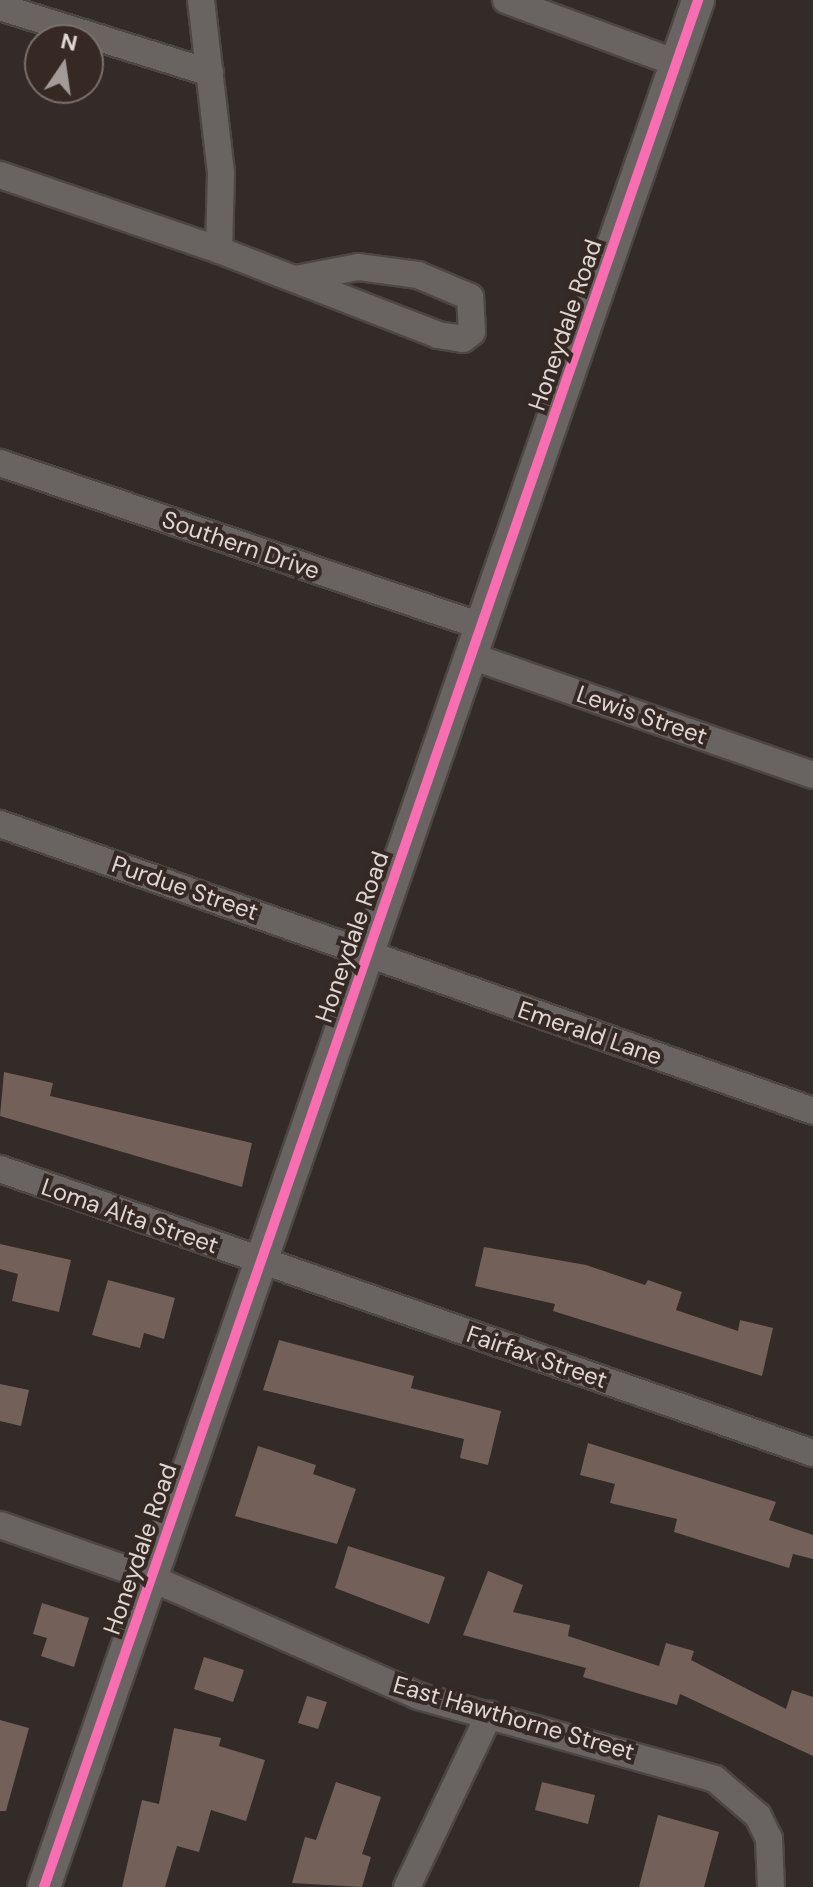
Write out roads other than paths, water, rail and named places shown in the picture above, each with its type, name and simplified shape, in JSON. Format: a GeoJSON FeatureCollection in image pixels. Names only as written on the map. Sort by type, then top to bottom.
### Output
{"type":"FeatureCollection","features":[{"type":"Feature","properties":{"kind":"street"},"geometry":{"type":"LineString","coordinates":[[201,0],[221,173],[219,250]]}},
{"type":"Feature","properties":{"kind":"street"},"geometry":{"type":"LineString","coordinates":[[506,0],[676,63]]}},
{"type":"Feature","properties":{"kind":"street","name":"Honeydale Road"},"geometry":{"type":"LineString","coordinates":[[44,1887],[698,0]]}},
{"type":"Feature","properties":{"kind":"street"},"geometry":{"type":"LineString","coordinates":[[0,7],[210,73]]}},
{"type":"Feature","properties":{"kind":"street"},"geometry":{"type":"LineString","coordinates":[[0,175],[219,250],[438,335],[463,339],[472,332],[470,297],[418,275],[358,267],[296,279]]}},
{"type":"Feature","properties":{"kind":"street","name":"Southern Drive"},"geometry":{"type":"LineString","coordinates":[[0,463],[476,641]]}},
{"type":"Feature","properties":{"kind":"street","name":"Lewis Street"},"geometry":{"type":"LineString","coordinates":[[476,641],[813,775]]}},
{"type":"Feature","properties":{"kind":"street","name":"Purdue Street"},"geometry":{"type":"LineString","coordinates":[[0,824],[367,955]]}},
{"type":"Feature","properties":{"kind":"street","name":"Emerald Lane"},"geometry":{"type":"LineString","coordinates":[[367,955],[813,1111]]}},
{"type":"Feature","properties":{"kind":"street","name":"Loma Alta Street"},"geometry":{"type":"LineString","coordinates":[[0,1169],[261,1262]]}},
{"type":"Feature","properties":{"kind":"street","name":"Fairfax Street"},"geometry":{"type":"LineString","coordinates":[[261,1262],[813,1453]]}},
{"type":"Feature","properties":{"kind":"street","name":"East Hawthorne Street"},"geometry":{"type":"LineString","coordinates":[[0,1525],[151,1578],[418,1696],[688,1767],[728,1786],[758,1816],[769,1839],[771,1887]]}},
{"type":"Feature","properties":{"kind":"street"},"geometry":{"type":"LineString","coordinates":[[407,1887],[489,1715]]}}]}
